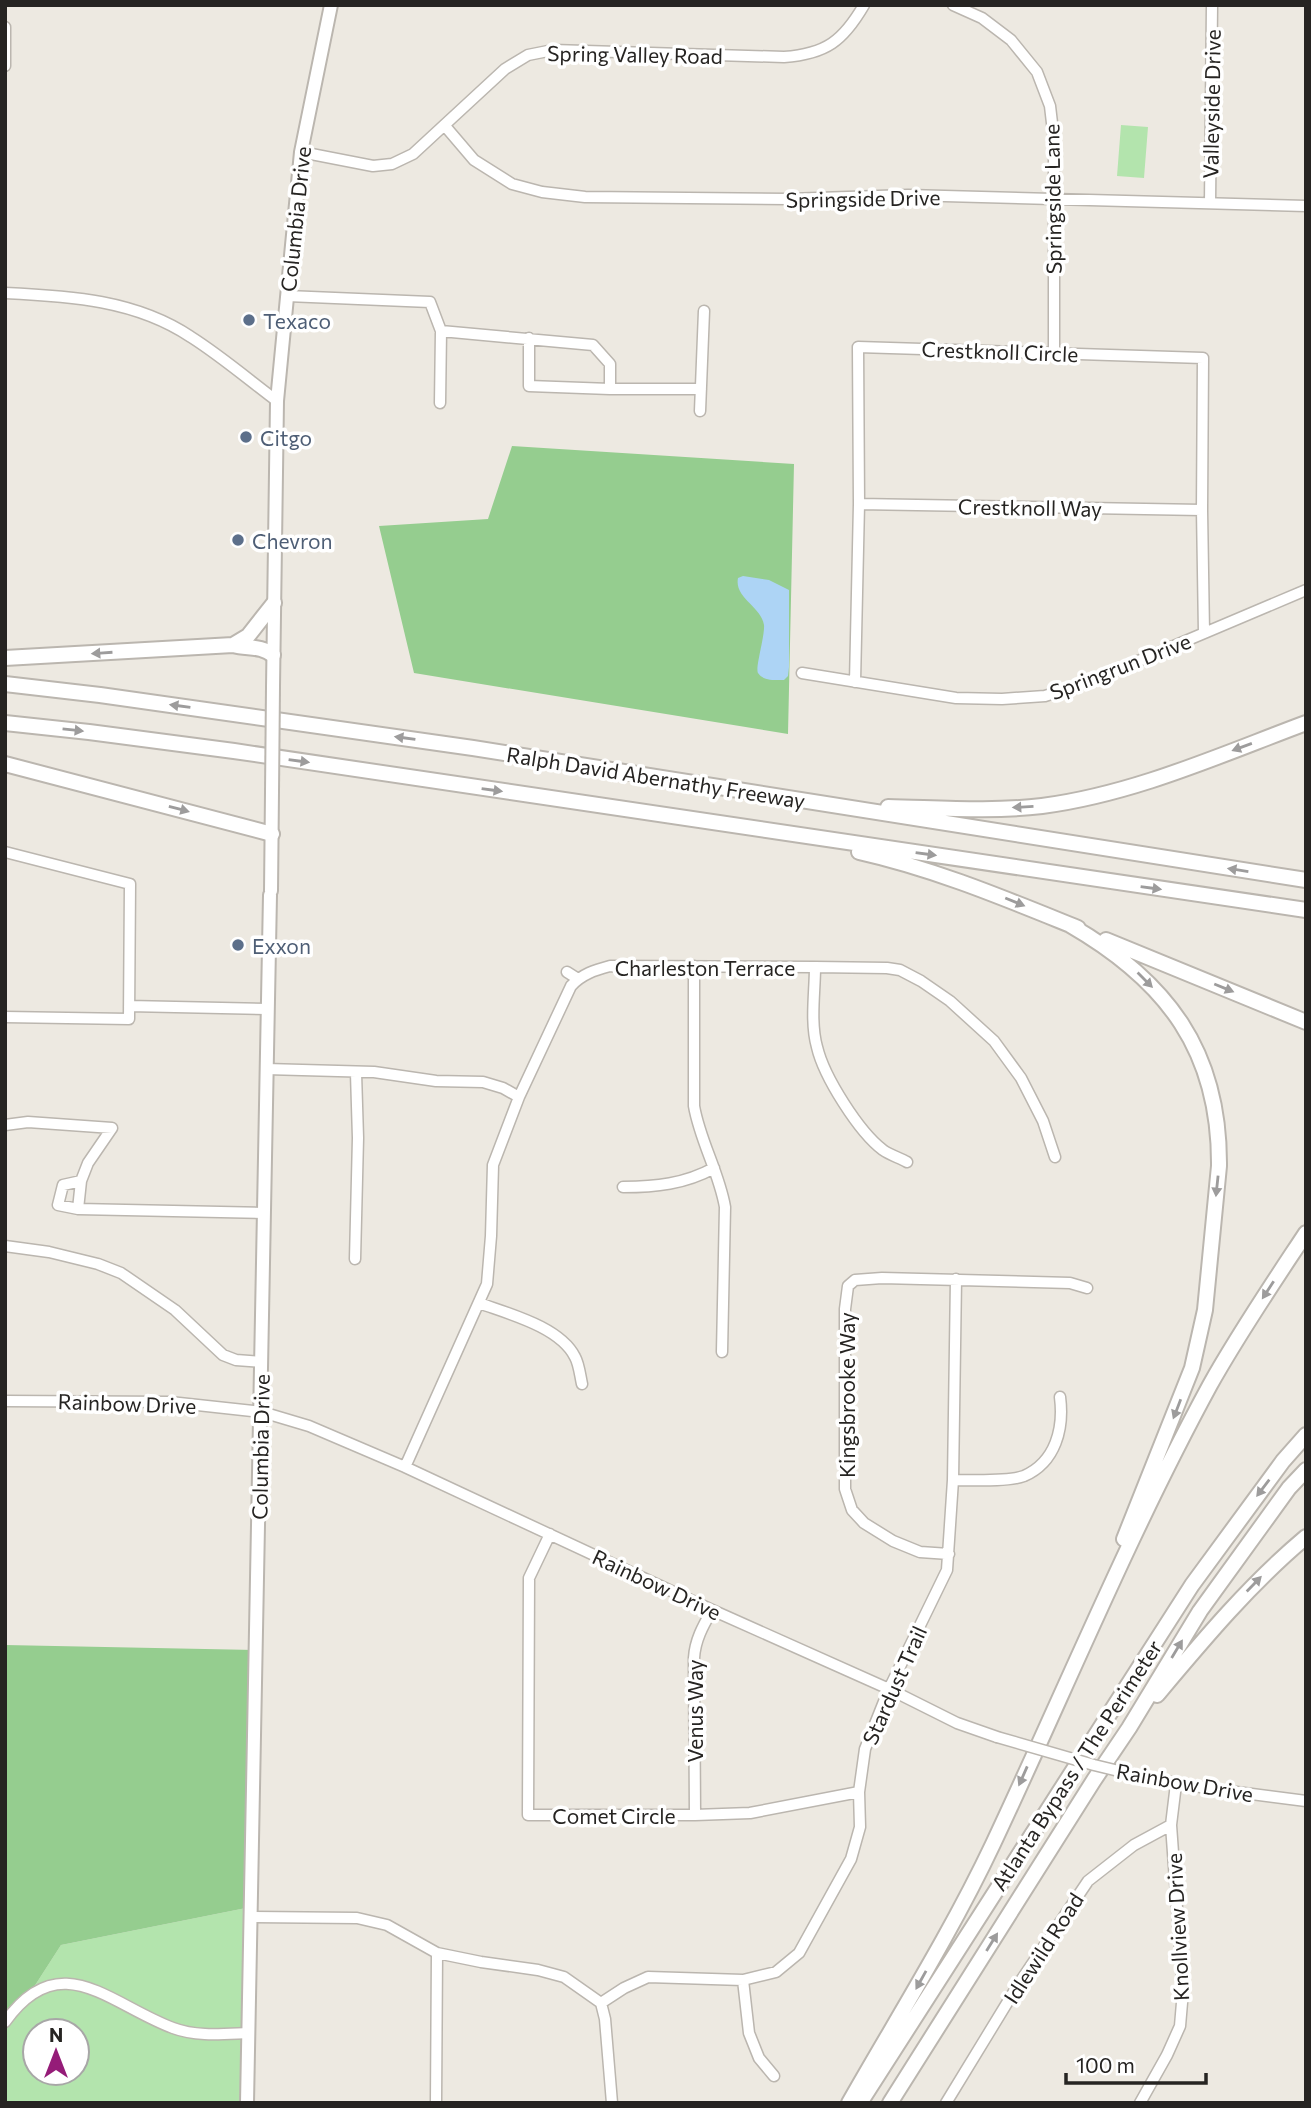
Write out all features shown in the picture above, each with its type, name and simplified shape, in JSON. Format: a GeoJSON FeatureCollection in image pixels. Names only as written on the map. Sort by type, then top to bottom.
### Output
{"type":"FeatureCollection","features":[{"type":"Feature","properties":{"kind":"highway"},"geometry":{"type":"LineString","coordinates":[[233,645],[248,636],[274,603]]}},
{"type":"Feature","properties":{"kind":"highway"},"geometry":{"type":"LineString","coordinates":[[5,658],[233,645],[256,647],[273,655]]}},
{"type":"Feature","properties":{"kind":"highway","name":"Ralph David Abernathy Freeway"},"geometry":{"type":"LineString","coordinates":[[5,684],[473,748],[1306,880]]}},
{"type":"Feature","properties":{"kind":"highway","name":"Ralph David Abernathy Freeway"},"geometry":{"type":"LineString","coordinates":[[5,723],[234,751],[1306,910]]}},
{"type":"Feature","properties":{"kind":"highway"},"geometry":{"type":"LineString","coordinates":[[830,805],[985,809],[1041,806],[1082,799],[1150,781],[1306,723]]}},
{"type":"Feature","properties":{"kind":"highway"},"geometry":{"type":"LineString","coordinates":[[5,764],[272,834]]}},
{"type":"Feature","properties":{"kind":"highway"},"geometry":{"type":"LineString","coordinates":[[640,812],[862,853],[925,869],[985,890],[1306,1022]]}},
{"type":"Feature","properties":{"kind":"highway"},"geometry":{"type":"LineString","coordinates":[[1054,1706],[1178,1408],[1192,1368],[1205,1310],[1219,1166],[1214,1098],[1200,1056],[1181,1020],[1131,965],[1102,943],[1070,925]]}},
{"type":"Feature","properties":{"kind":"highway"},"geometry":{"type":"LineString","coordinates":[[849,2103],[969,1893],[1054,1706],[1211,1383],[1306,1233]]}},
{"type":"Feature","properties":{"kind":"highway","name":"Atlanta Bypass / The Perimeter"},"geometry":{"type":"LineString","coordinates":[[860,2103],[1192,1585],[1283,1461],[1306,1435]]}},
{"type":"Feature","properties":{"kind":"highway","name":"Atlanta Bypass / The Perimeter"},"geometry":{"type":"LineString","coordinates":[[890,2103],[1129,1728],[1200,1611],[1289,1488],[1306,1470]]}},
{"type":"Feature","properties":{"kind":"highway"},"geometry":{"type":"LineString","coordinates":[[1129,1728],[1231,1607],[1275,1562],[1306,1537]]}},
{"type":"Feature","properties":{"kind":"main road","name":"Columbia Drive"},"geometry":{"type":"LineString","coordinates":[[247,2103],[262,1412],[277,401],[301,152],[331,5]]}},
{"type":"Feature","properties":{"kind":"street","name":"Spring Valley Road"},"geometry":{"type":"LineString","coordinates":[[301,152],[373,166],[392,164],[413,154],[505,69],[528,55],[553,50],[784,57],[809,55],[828,46],[852,25],[864,5]]}},
{"type":"Feature","properties":{"kind":"street","name":"Springside Lane"},"geometry":{"type":"LineString","coordinates":[[953,5],[982,18],[1011,40],[1037,72],[1050,106],[1054,140],[1054,353]]}},
{"type":"Feature","properties":{"kind":"street","name":"Valleyside Drive"},"geometry":{"type":"LineString","coordinates":[[1210,204],[1212,5]]}},
{"type":"Feature","properties":{"kind":"street"},"geometry":{"type":"LineString","coordinates":[[5,27],[5,66]]}},
{"type":"Feature","properties":{"kind":"street","name":"Springside Drive"},"geometry":{"type":"LineString","coordinates":[[445,126],[474,160],[512,184],[542,192],[585,197],[788,199],[908,195],[1306,206]]}},
{"type":"Feature","properties":{"kind":"street"},"geometry":{"type":"LineString","coordinates":[[5,293],[64,295],[127,307],[190,336],[277,401]]}},
{"type":"Feature","properties":{"kind":"street"},"geometry":{"type":"LineString","coordinates":[[287,296],[430,302],[441,331],[439,403]]}},
{"type":"Feature","properties":{"kind":"street"},"geometry":{"type":"LineString","coordinates":[[700,411],[704,311]]}},
{"type":"Feature","properties":{"kind":"street"},"geometry":{"type":"LineString","coordinates":[[441,331],[593,345],[610,364],[610,389]]}},
{"type":"Feature","properties":{"kind":"street"},"geometry":{"type":"LineString","coordinates":[[529,338],[529,386],[701,389]]}},
{"type":"Feature","properties":{"kind":"street","name":"Crestknoll Circle"},"geometry":{"type":"LineString","coordinates":[[855,682],[859,504],[858,347],[1203,358],[1204,633]]}},
{"type":"Feature","properties":{"kind":"street","name":"Crestknoll Way"},"geometry":{"type":"LineString","coordinates":[[859,504],[1202,510]]}},
{"type":"Feature","properties":{"kind":"street","name":"Springrun Drive"},"geometry":{"type":"LineString","coordinates":[[802,673],[957,698],[1045,696],[1091,681],[1306,590]]}},
{"type":"Feature","properties":{"kind":"street"},"geometry":{"type":"LineString","coordinates":[[5,852],[130,884],[129,1019],[5,1017]]}},
{"type":"Feature","properties":{"kind":"street","name":"Charleston Terrace"},"geometry":{"type":"LineString","coordinates":[[578,979],[591,971],[610,965],[900,970],[950,1001],[994,1041],[1021,1078],[1043,1121],[1055,1157]]}},
{"type":"Feature","properties":{"kind":"street"},"geometry":{"type":"LineString","coordinates":[[694,967],[694,1106],[696,1121],[721,1187],[725,1207],[722,1352]]}},
{"type":"Feature","properties":{"kind":"street"},"geometry":{"type":"LineString","coordinates":[[815,967],[816,1046],[821,1061],[852,1117],[868,1137],[885,1152],[907,1162]]}},
{"type":"Feature","properties":{"kind":"street"},"geometry":{"type":"LineString","coordinates":[[405,1467],[487,1284],[493,1165],[519,1097],[571,986],[578,979],[568,972]]}},
{"type":"Feature","properties":{"kind":"street"},"geometry":{"type":"LineString","coordinates":[[129,1006],[267,1009]]}},
{"type":"Feature","properties":{"kind":"street"},"geometry":{"type":"LineString","coordinates":[[266,1069],[374,1072],[436,1081],[484,1082],[519,1097]]}},
{"type":"Feature","properties":{"kind":"street"},"geometry":{"type":"LineString","coordinates":[[355,1259],[358,1138],[356,1073]]}},
{"type":"Feature","properties":{"kind":"street"},"geometry":{"type":"LineString","coordinates":[[5,1125],[28,1122],[112,1128],[88,1163],[81,1181],[78,1209]]}},
{"type":"Feature","properties":{"kind":"street"},"geometry":{"type":"LineString","coordinates":[[623,1187],[675,1184],[713,1168]]}},
{"type":"Feature","properties":{"kind":"street"},"geometry":{"type":"LineString","coordinates":[[81,1181],[63,1185],[58,1205],[78,1209],[263,1213]]}},
{"type":"Feature","properties":{"kind":"street"},"geometry":{"type":"LineString","coordinates":[[5,1246],[48,1252],[99,1264],[121,1273],[175,1310],[223,1355],[236,1360],[261,1362]]}},
{"type":"Feature","properties":{"kind":"street","name":"Kingsbrooke Way"},"geometry":{"type":"LineString","coordinates":[[949,1555],[920,1552],[893,1541],[864,1523],[852,1510],[845,1489],[845,1309],[848,1286],[855,1280],[883,1278],[1069,1283],[1087,1288]]}},
{"type":"Feature","properties":{"kind":"street","name":"Stardust Trail"},"geometry":{"type":"LineString","coordinates":[[601,2003],[624,1988],[648,1978],[743,1980],[776,1972],[799,1953],[851,1859],[860,1827],[859,1792],[865,1749],[889,1689],[947,1570],[953,1480],[956,1279]]}},
{"type":"Feature","properties":{"kind":"street"},"geometry":{"type":"LineString","coordinates":[[479,1303],[555,1334],[575,1357],[582,1384]]}},
{"type":"Feature","properties":{"kind":"street"},"geometry":{"type":"LineString","coordinates":[[953,1480],[1023,1476],[1040,1466],[1051,1453],[1060,1429],[1060,1397]]}},
{"type":"Feature","properties":{"kind":"street","name":"Rainbow Drive"},"geometry":{"type":"LineString","coordinates":[[5,1401],[170,1402],[262,1412],[309,1426],[405,1467],[889,1689],[957,1723],[1094,1765],[1152,1779],[1306,1801]]}},
{"type":"Feature","properties":{"kind":"street","name":"Comet Circle"},"geometry":{"type":"LineString","coordinates":[[550,1534],[529,1578],[528,1815],[750,1813],[859,1792]]}},
{"type":"Feature","properties":{"kind":"street","name":"Venus Way"},"geometry":{"type":"LineString","coordinates":[[695,1815],[695,1645],[712,1610]]}},
{"type":"Feature","properties":{"kind":"street","name":"Knollview Drive"},"geometry":{"type":"LineString","coordinates":[[1140,2103],[1180,2026],[1183,1992],[1171,1825],[1176,1784]]}},
{"type":"Feature","properties":{"kind":"street","name":"Idlewild Road"},"geometry":{"type":"LineString","coordinates":[[947,2103],[1018,1985],[1088,1881],[1133,1845],[1171,1825]]}},
{"type":"Feature","properties":{"kind":"street"},"geometry":{"type":"LineString","coordinates":[[251,1917],[357,1918],[387,1924],[437,1953],[538,1969],[564,1977],[601,2003],[605,2019],[612,2103]]}},
{"type":"Feature","properties":{"kind":"street"},"geometry":{"type":"LineString","coordinates":[[436,2103],[437,1953]]}},
{"type":"Feature","properties":{"kind":"street"},"geometry":{"type":"LineString","coordinates":[[743,1980],[749,2033],[759,2058],[774,2076]]}},
{"type":"Feature","properties":{"kind":"street"},"geometry":{"type":"LineString","coordinates":[[5,2022],[36,1990],[60,1983],[92,1989],[175,2029],[206,2034],[248,2033]]}},
{"type":"Feature","properties":{"kind":"green space"},"geometry":{"type":"Polygon","coordinates":[[[1121,125],[1148,127],[1144,178],[1117,176],[1121,125]]]}},
{"type":"Feature","properties":{"kind":"green space"},"geometry":{"type":"Polygon","coordinates":[[[512,446],[794,464],[788,734],[414,673],[379,526],[488,519],[512,446]]]}},
{"type":"Feature","properties":{"kind":"green space"},"geometry":{"type":"Polygon","coordinates":[[[5,1645],[255,1650],[246,1908],[61,1945],[5,2032],[5,1645]]]}},
{"type":"Feature","properties":{"kind":"green space"},"geometry":{"type":"Polygon","coordinates":[[[246,1908],[249,2103],[5,2103],[5,2032],[61,1945],[246,1908]]]}},
{"type":"Feature","properties":{"kind":"water"},"geometry":{"type":"Polygon","coordinates":[[[743,576],[769,580],[789,590],[789,667],[788,676],[784,680],[766,679],[758,673],[764,625],[758,612],[740,591],[738,578],[743,576]]]}},
{"type":"Feature","properties":{"kind":"place","name":"Texaco"},"geometry":{"type":"Point","coordinates":[249,320]}},
{"type":"Feature","properties":{"kind":"place","name":"Citgo"},"geometry":{"type":"Point","coordinates":[246,437]}},
{"type":"Feature","properties":{"kind":"place","name":"Chevron"},"geometry":{"type":"Point","coordinates":[238,540]}},
{"type":"Feature","properties":{"kind":"place","name":"Exxon"},"geometry":{"type":"Point","coordinates":[238,945]}}]}
